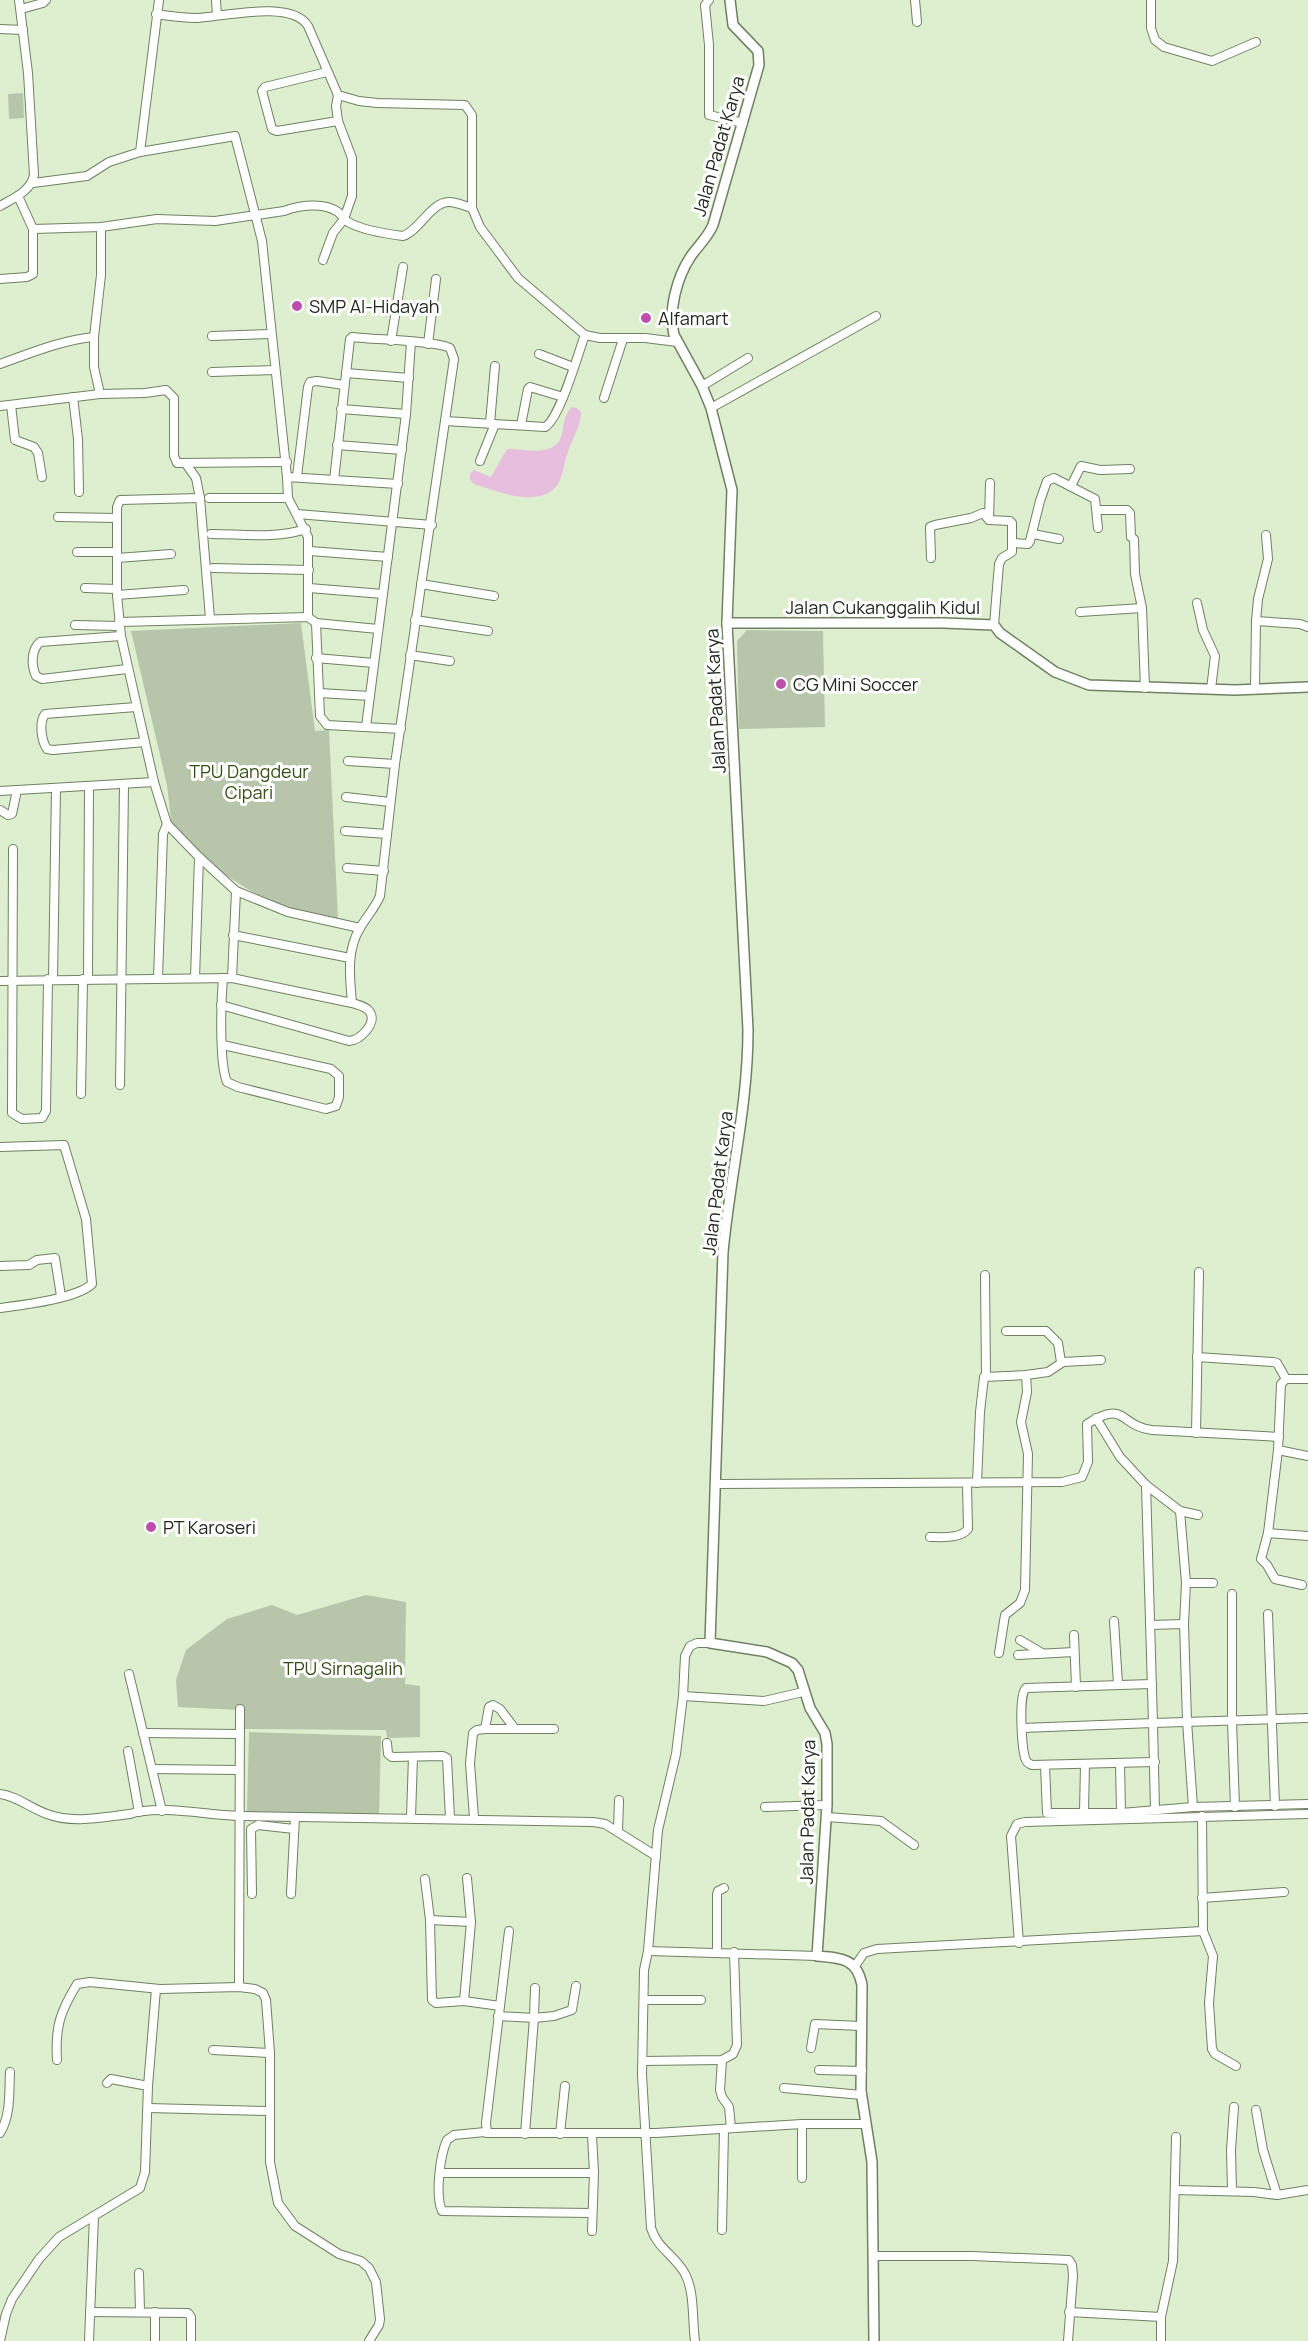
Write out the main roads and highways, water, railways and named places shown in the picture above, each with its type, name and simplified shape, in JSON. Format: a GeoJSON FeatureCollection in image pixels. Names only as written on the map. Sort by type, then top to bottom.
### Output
{"type":"FeatureCollection","features":[{"type":"Feature","properties":{"kind":"place","name":"SMP Al-Hidayah"},"geometry":{"type":"Point","coordinates":[297,306]}},
{"type":"Feature","properties":{"kind":"place","name":"Alfamart"},"geometry":{"type":"Point","coordinates":[646,318]}},
{"type":"Feature","properties":{"kind":"place","name":"CG Mini Soccer"},"geometry":{"type":"Point","coordinates":[781,684]}},
{"type":"Feature","properties":{"kind":"place","name":"PT Karoseri"},"geometry":{"type":"Point","coordinates":[151,1527]}},
{"type":"Feature","properties":{"kind":"park label","name":"TPU Dangdeur Cipari"},"geometry":{"type":"Point","coordinates":[249,781]}},
{"type":"Feature","properties":{"kind":"park label","name":"TPU Sirnagalih"},"geometry":{"type":"Point","coordinates":[343,1668]}}]}
